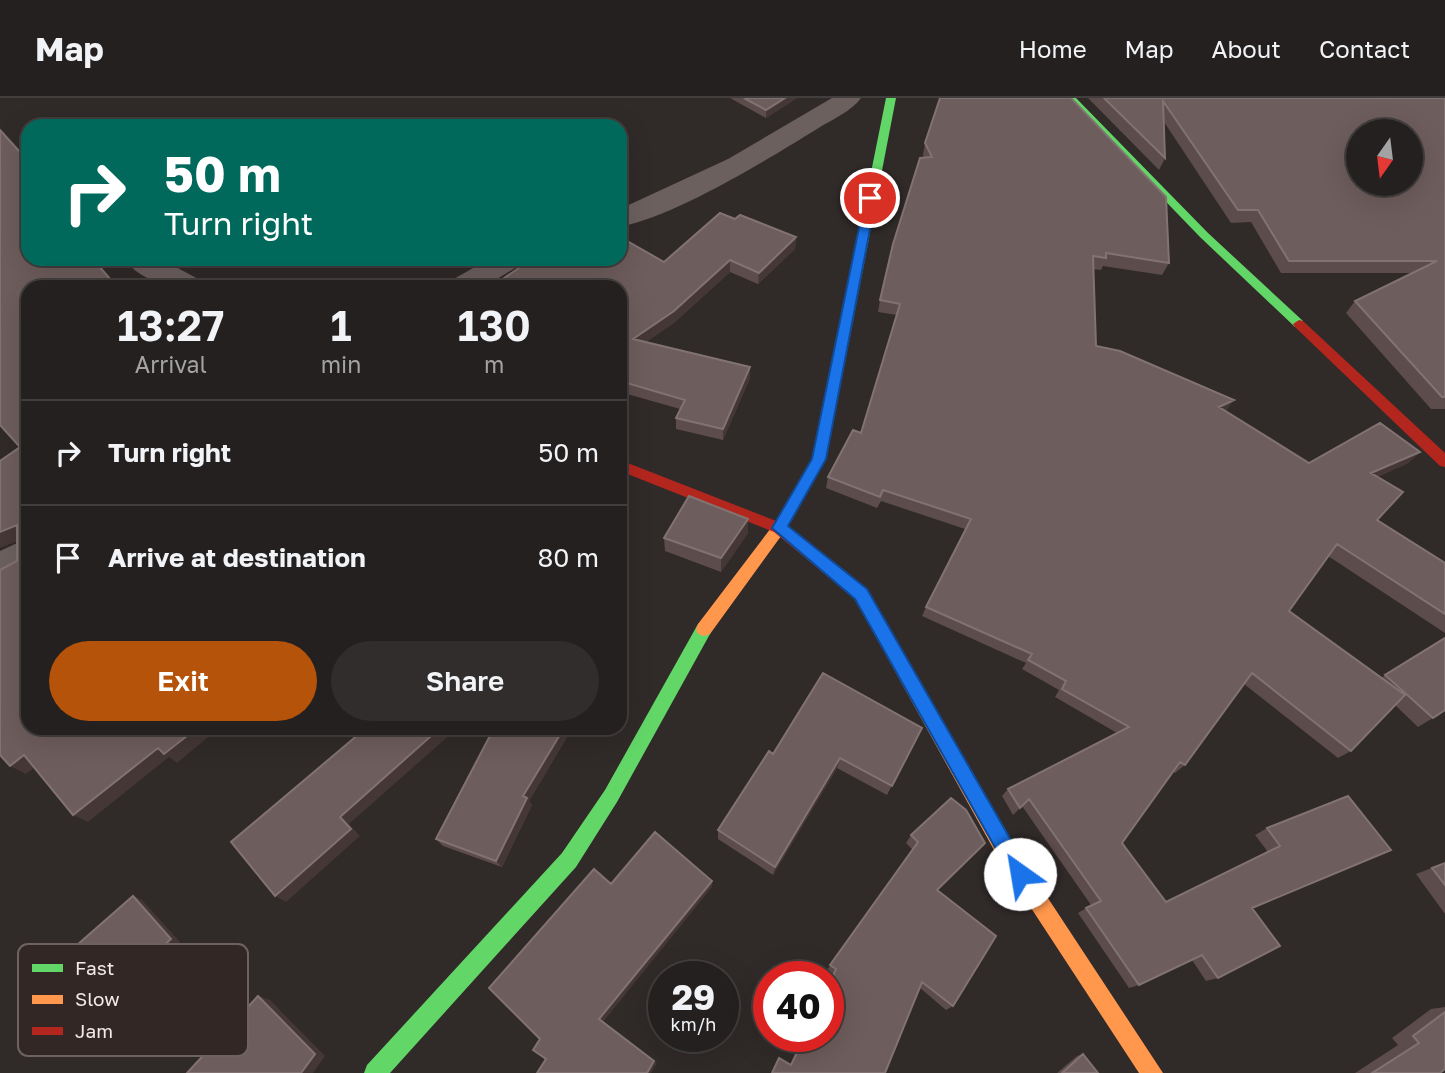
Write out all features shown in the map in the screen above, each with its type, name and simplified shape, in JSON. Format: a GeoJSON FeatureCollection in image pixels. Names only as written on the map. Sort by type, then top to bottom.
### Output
{"type":"FeatureCollection","features":[{"type":"Feature","properties":{"kind":"street"},"geometry":{"type":"LineString","coordinates":[[627,216],[678,197],[745,163],[849,98]]}},
{"type":"Feature","properties":{"kind":"street"},"geometry":{"type":"LineString","coordinates":[[375,1073],[569,860],[611,796],[646,728],[706,625],[779,528],[819,459],[891,98]]}},
{"type":"Feature","properties":{"kind":"street"},"geometry":{"type":"LineString","coordinates":[[1071,98],[1204,235],[1445,462]]}},
{"type":"Feature","properties":{"kind":"street"},"geometry":{"type":"LineString","coordinates":[[152,266],[177,280]]}},
{"type":"Feature","properties":{"kind":"street"},"geometry":{"type":"LineString","coordinates":[[474,280],[498,266]]}},
{"type":"Feature","properties":{"kind":"street"},"geometry":{"type":"LineString","coordinates":[[627,468],[779,528],[861,594],[1006,852],[1152,1073]]}},
{"type":"Feature","properties":{"kind":"street"},"geometry":{"type":"LineString","coordinates":[[0,569],[21,557]]}},
{"type":"Feature","properties":{"kind":"building"},"geometry":{"type":"Polygon","coordinates":[[[744,98],[785,98],[766,110],[744,98]]]}},
{"type":"Feature","properties":{"kind":"building"},"geometry":{"type":"Polygon","coordinates":[[[940,98],[1071,98],[1166,197],[1169,263],[1106,253],[1106,258],[1093,256],[1096,346],[1120,351],[1234,400],[1219,407],[1309,463],[1380,423],[1420,452],[1371,473],[1403,492],[1377,520],[1445,563],[1445,614],[1337,544],[1289,611],[1405,695],[1351,751],[1252,673],[1185,765],[1180,762],[1122,843],[1166,902],[1280,846],[1267,828],[1348,796],[1391,850],[1252,908],[1280,946],[1218,978],[1202,955],[1139,985],[1086,908],[1101,901],[1029,799],[1020,808],[1008,789],[1129,727],[1062,689],[1066,681],[1028,660],[1032,654],[926,607],[971,519],[883,490],[880,497],[828,477],[853,430],[861,433],[900,304],[880,300],[893,244],[920,158],[932,157],[925,143],[940,98]]]}},
{"type":"Feature","properties":{"kind":"building"},"geometry":{"type":"Polygon","coordinates":[[[1104,98],[1445,98],[1445,397],[1442,397],[1355,301],[1437,261],[1289,261],[1258,210],[1238,210],[1163,101],[1165,158],[1104,98]]]}},
{"type":"Feature","properties":{"kind":"building"},"geometry":{"type":"Polygon","coordinates":[[[0,130],[21,153],[21,266],[99,266],[111,280],[21,280],[21,735],[188,735],[164,754],[158,748],[73,815],[24,755],[10,766],[0,755],[0,570],[17,561],[17,525],[0,532],[0,461],[20,447],[0,425],[0,130]]]}},
{"type":"Feature","properties":{"kind":"building"},"geometry":{"type":"Polygon","coordinates":[[[720,213],[735,219],[740,215],[796,237],[759,273],[730,260],[674,311],[633,339],[750,367],[723,429],[676,418],[685,400],[627,383],[627,280],[501,280],[522,266],[627,266],[627,241],[664,262],[720,213]]]}},
{"type":"Feature","properties":{"kind":"building"},"geometry":{"type":"Polygon","coordinates":[[[689,496],[748,519],[721,558],[664,538],[689,496]]]}},
{"type":"Feature","properties":{"kind":"building"},"geometry":{"type":"Polygon","coordinates":[[[1445,638],[1445,710],[1433,718],[1385,675],[1445,638]]]}},
{"type":"Feature","properties":{"kind":"building"},"geometry":{"type":"Polygon","coordinates":[[[823,673],[922,728],[892,786],[840,758],[775,867],[718,830],[769,751],[773,754],[823,673]]]}},
{"type":"Feature","properties":{"kind":"building"},"geometry":{"type":"Polygon","coordinates":[[[358,735],[432,735],[340,817],[351,829],[275,896],[231,842],[358,735]]]}},
{"type":"Feature","properties":{"kind":"building"},"geometry":{"type":"Polygon","coordinates":[[[490,735],[560,735],[523,796],[527,798],[496,861],[436,839],[490,735]]]}},
{"type":"Feature","properties":{"kind":"building"},"geometry":{"type":"Polygon","coordinates":[[[951,798],[966,810],[985,843],[937,890],[996,936],[953,1006],[922,982],[885,1073],[772,1073],[779,1058],[791,1065],[797,1052],[844,1052],[844,961],[833,961],[918,842],[911,835],[951,798]]]}},
{"type":"Feature","properties":{"kind":"building"},"geometry":{"type":"Polygon","coordinates":[[[655,832],[712,881],[599,1019],[654,1061],[647,1073],[537,1073],[546,1059],[533,1050],[540,1039],[489,988],[594,869],[611,884],[655,832]]]}},
{"type":"Feature","properties":{"kind":"building"},"geometry":{"type":"Polygon","coordinates":[[[1445,863],[1445,885],[1432,868],[1445,863]]]}},
{"type":"Feature","properties":{"kind":"building"},"geometry":{"type":"Polygon","coordinates":[[[133,896],[171,939],[166,944],[78,944],[133,896]]]}},
{"type":"Feature","properties":{"kind":"building"},"geometry":{"type":"Polygon","coordinates":[[[258,996],[315,1054],[301,1073],[187,1073],[203,1056],[248,1056],[248,1007],[258,996]]]}},
{"type":"Feature","properties":{"kind":"building"},"geometry":{"type":"Polygon","coordinates":[[[1445,1012],[1445,1069],[1440,1073],[1372,1073],[1419,1043],[1413,1036],[1445,1012]]]}},
{"type":"Feature","properties":{"kind":"building"},"geometry":{"type":"Polygon","coordinates":[[[1083,1054],[1098,1073],[1062,1073],[1083,1054]]]}},
{"type":"Feature","properties":{"kind":"traffic: fast"},"geometry":{"type":"LineString","coordinates":[[846,326],[891,98]]}},
{"type":"Feature","properties":{"kind":"traffic: fast"},"geometry":{"type":"LineString","coordinates":[[1071,98],[1204,235],[1299,324]]}},
{"type":"Feature","properties":{"kind":"traffic: fast"},"geometry":{"type":"LineString","coordinates":[[375,1073],[569,860],[611,796],[704,629]]}},
{"type":"Feature","properties":{"kind":"traffic: slow"},"geometry":{"type":"LineString","coordinates":[[704,629],[779,528],[819,459],[846,326]]}},
{"type":"Feature","properties":{"kind":"traffic: slow"},"geometry":{"type":"LineString","coordinates":[[825,565],[861,594],[1006,852],[1152,1073]]}},
{"type":"Feature","properties":{"kind":"traffic: jam"},"geometry":{"type":"LineString","coordinates":[[1299,324],[1445,462]]}},
{"type":"Feature","properties":{"kind":"traffic: jam"},"geometry":{"type":"LineString","coordinates":[[627,468],[779,528],[825,565]]}},
{"type":"Feature","properties":{"kind":"route"},"geometry":{"type":"LineString","coordinates":[[870,198],[819,459],[779,528],[861,594],[1020,874]]}}]}
